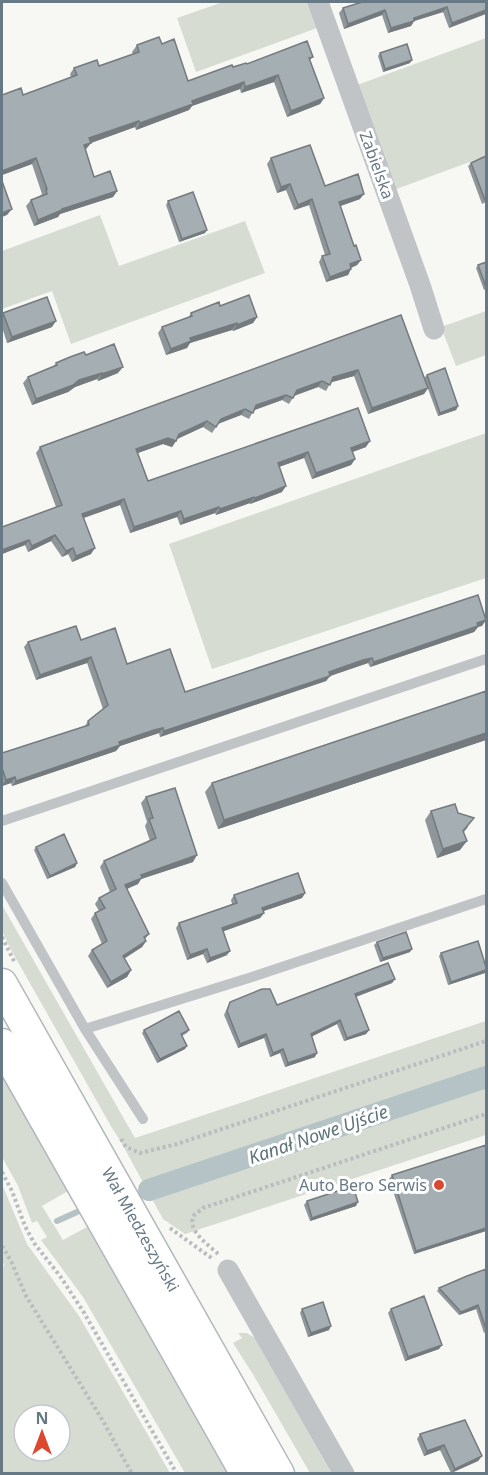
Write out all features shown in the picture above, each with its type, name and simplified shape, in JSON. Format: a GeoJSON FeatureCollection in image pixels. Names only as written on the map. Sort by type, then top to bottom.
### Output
{"type":"FeatureCollection","features":[{"type":"Feature","properties":{"kind":"main road","name":"Wał Miedzeszyński"},"geometry":{"type":"LineString","coordinates":[[9,974],[279,1473]]}},
{"type":"Feature","properties":{"kind":"main road","name":"Wał Miedzeszyński"},"geometry":{"type":"LineString","coordinates":[[2,1044],[246,1473]]}},
{"type":"Feature","properties":{"kind":"street","name":"Zabielska"},"geometry":{"type":"LineString","coordinates":[[318,2],[434,329]]}},
{"type":"Feature","properties":{"kind":"street"},"geometry":{"type":"LineString","coordinates":[[228,1270],[344,1473]]}},
{"type":"Feature","properties":{"kind":"lane"},"geometry":{"type":"LineString","coordinates":[[2,821],[486,659]]}},
{"type":"Feature","properties":{"kind":"lane"},"geometry":{"type":"LineString","coordinates":[[2,883],[84,1029],[143,1119]]}},
{"type":"Feature","properties":{"kind":"lane"},"geometry":{"type":"LineString","coordinates":[[84,1029],[255,976],[486,899]]}},
{"type":"Feature","properties":{"kind":"path"},"geometry":{"type":"LineString","coordinates":[[2,937],[9,974]]}},
{"type":"Feature","properties":{"kind":"path"},"geometry":{"type":"LineString","coordinates":[[117,1133],[126,1147],[140,1153],[177,1144],[486,1041]]}},
{"type":"Feature","properties":{"kind":"path"},"geometry":{"type":"LineString","coordinates":[[161,1222],[228,1270],[229,1263],[197,1233],[192,1224],[194,1216],[203,1208],[486,1114]]}},
{"type":"Feature","properties":{"kind":"path"},"geometry":{"type":"LineString","coordinates":[[2,1172],[34,1243],[60,1276],[83,1311],[177,1473]]}},
{"type":"Feature","properties":{"kind":"path"},"geometry":{"type":"LineString","coordinates":[[2,1246],[26,1296],[132,1473]]}},
{"type":"Feature","properties":{"kind":"shaded area"},"geometry":{"type":"Polygon","coordinates":[[[223,2],[307,2],[317,28],[196,72],[177,18],[223,2]]]}},
{"type":"Feature","properties":{"kind":"shaded area"},"geometry":{"type":"Polygon","coordinates":[[[486,38],[486,156],[391,191],[357,85],[486,38]]]}},
{"type":"Feature","properties":{"kind":"shaded area"},"geometry":{"type":"Polygon","coordinates":[[[100,215],[119,266],[245,221],[265,273],[71,344],[52,291],[2,309],[2,251],[100,215]]]}},
{"type":"Feature","properties":{"kind":"shaded area"},"geometry":{"type":"Polygon","coordinates":[[[486,311],[486,355],[456,366],[441,327],[486,311]]]}},
{"type":"Feature","properties":{"kind":"shaded area"},"geometry":{"type":"Polygon","coordinates":[[[486,433],[486,578],[212,669],[169,544],[486,433]]]}},
{"type":"Feature","properties":{"kind":"shaded area"},"geometry":{"type":"Polygon","coordinates":[[[2,905],[135,1138],[486,1021],[486,1135],[185,1234],[163,1219],[10,948],[2,931],[2,905]]]}},
{"type":"Feature","properties":{"kind":"shaded area"},"geometry":{"type":"Polygon","coordinates":[[[2,1071],[68,1191],[42,1206],[63,1240],[87,1227],[229,1473],[185,1473],[83,1297],[41,1240],[47,1237],[37,1221],[32,1223],[18,1186],[2,1157],[2,1071]]]}},
{"type":"Feature","properties":{"kind":"shaded area"},"geometry":{"type":"Polygon","coordinates":[[[2,1184],[27,1244],[79,1316],[170,1473],[2,1473],[2,1267],[4,1266],[2,1260],[2,1184]]]}},
{"type":"Feature","properties":{"kind":"shaded area"},"geometry":{"type":"Polygon","coordinates":[[[238,1333],[247,1333],[255,1338],[331,1473],[310,1473],[233,1343],[242,1338],[238,1333]]]}},
{"type":"Feature","properties":{"kind":"building"},"geometry":{"type":"Polygon","coordinates":[[[362,2],[486,2],[486,10],[452,23],[447,7],[391,28],[385,10],[348,24],[343,8],[362,2]]]}},
{"type":"Feature","properties":{"kind":"building"},"geometry":{"type":"Polygon","coordinates":[[[159,37],[162,44],[174,39],[188,81],[232,65],[233,67],[247,64],[307,41],[313,57],[309,58],[324,98],[291,111],[278,75],[245,87],[244,82],[192,101],[193,104],[89,138],[91,143],[84,145],[94,177],[110,171],[117,191],[62,209],[38,220],[31,200],[47,194],[47,189],[36,158],[2,171],[2,95],[21,88],[23,95],[77,75],[74,68],[97,60],[99,66],[139,52],[137,45],[159,37]]]}},
{"type":"Feature","properties":{"kind":"building"},"geometry":{"type":"Polygon","coordinates":[[[407,44],[412,60],[385,69],[380,53],[407,44]]]}},
{"type":"Feature","properties":{"kind":"building"},"geometry":{"type":"Polygon","coordinates":[[[310,145],[325,186],[358,174],[364,194],[339,202],[361,260],[350,264],[351,269],[330,277],[322,256],[330,254],[312,199],[298,205],[290,184],[281,187],[271,158],[310,145]]]}},
{"type":"Feature","properties":{"kind":"building"},"geometry":{"type":"Polygon","coordinates":[[[486,156],[486,200],[485,200],[471,163],[486,156]]]}},
{"type":"Feature","properties":{"kind":"building"},"geometry":{"type":"Polygon","coordinates":[[[2,181],[12,209],[2,213],[2,181]]]}},
{"type":"Feature","properties":{"kind":"building"},"geometry":{"type":"Polygon","coordinates":[[[193,192],[207,230],[182,239],[168,201],[193,192]]]}},
{"type":"Feature","properties":{"kind":"building"},"geometry":{"type":"Polygon","coordinates":[[[486,262],[486,287],[478,265],[486,262]]]}},
{"type":"Feature","properties":{"kind":"building"},"geometry":{"type":"Polygon","coordinates":[[[249,295],[257,317],[190,338],[191,341],[171,349],[162,327],[192,316],[191,313],[219,302],[220,306],[249,295]]]}},
{"type":"Feature","properties":{"kind":"building"},"geometry":{"type":"Polygon","coordinates":[[[47,297],[56,321],[12,337],[3,313],[47,297]]]}},
{"type":"Feature","properties":{"kind":"building"},"geometry":{"type":"Polygon","coordinates":[[[401,315],[428,388],[372,408],[358,370],[333,377],[330,385],[322,381],[297,390],[293,398],[286,395],[256,405],[253,413],[245,409],[221,419],[216,427],[207,421],[179,434],[176,441],[168,438],[136,449],[148,481],[358,408],[370,441],[351,448],[355,459],[316,473],[308,452],[278,463],[286,486],[255,498],[184,519],[181,511],[134,527],[124,499],[82,514],[95,548],[76,556],[73,548],[66,551],[55,535],[32,546],[29,540],[2,550],[2,527],[62,505],[40,447],[401,315]]]}},
{"type":"Feature","properties":{"kind":"building"},"geometry":{"type":"Polygon","coordinates":[[[114,344],[123,367],[79,380],[73,385],[36,399],[28,377],[70,357],[84,352],[86,355],[114,344]]]}},
{"type":"Feature","properties":{"kind":"building"},"geometry":{"type":"Polygon","coordinates":[[[445,368],[458,406],[440,413],[427,375],[445,368]]]}},
{"type":"Feature","properties":{"kind":"building"},"geometry":{"type":"Polygon","coordinates":[[[478,595],[486,620],[477,623],[478,626],[374,662],[372,658],[363,660],[329,672],[330,676],[164,731],[163,728],[154,730],[119,742],[120,745],[16,781],[15,777],[6,780],[2,768],[2,753],[89,725],[88,721],[108,705],[91,657],[40,675],[28,642],[76,626],[81,640],[115,628],[127,664],[170,649],[185,692],[478,595]]]}},
{"type":"Feature","properties":{"kind":"building"},"geometry":{"type":"Polygon","coordinates":[[[486,691],[486,733],[224,820],[212,783],[486,691]]]}},
{"type":"Feature","properties":{"kind":"building"},"geometry":{"type":"Polygon","coordinates":[[[175,788],[197,855],[141,875],[142,878],[125,885],[149,934],[144,937],[146,941],[123,956],[131,970],[111,982],[92,950],[107,941],[95,913],[105,908],[99,898],[116,889],[104,861],[156,838],[149,819],[153,818],[146,797],[175,788]]]}},
{"type":"Feature","properties":{"kind":"building"},"geometry":{"type":"Polygon","coordinates":[[[455,804],[458,813],[474,818],[463,831],[467,841],[443,849],[431,811],[455,804]]]}},
{"type":"Feature","properties":{"kind":"building"},"geometry":{"type":"Polygon","coordinates":[[[64,834],[77,863],[50,876],[36,847],[64,834]]]}},
{"type":"Feature","properties":{"kind":"building"},"geometry":{"type":"Polygon","coordinates":[[[298,873],[305,893],[262,908],[264,913],[222,928],[230,951],[210,958],[207,949],[190,955],[179,923],[237,903],[234,895],[298,873]]]}},
{"type":"Feature","properties":{"kind":"building"},"geometry":{"type":"Polygon","coordinates":[[[406,932],[412,949],[383,958],[377,942],[406,932]]]}},
{"type":"Feature","properties":{"kind":"building"},"geometry":{"type":"Polygon","coordinates":[[[478,941],[486,970],[451,982],[441,953],[478,941]]]}},
{"type":"Feature","properties":{"kind":"building"},"geometry":{"type":"Polygon","coordinates":[[[388,963],[395,979],[355,994],[369,1030],[347,1038],[340,1020],[311,1034],[317,1053],[288,1063],[283,1049],[273,1053],[266,1034],[240,1044],[227,1011],[230,1002],[262,989],[270,989],[277,1005],[388,963]]]}},
{"type":"Feature","properties":{"kind":"building"},"geometry":{"type":"Polygon","coordinates":[[[179,1011],[189,1030],[181,1034],[187,1046],[160,1059],[144,1030],[179,1011]]]}},
{"type":"Feature","properties":{"kind":"building"},"geometry":{"type":"Polygon","coordinates":[[[486,1145],[486,1228],[416,1251],[392,1175],[486,1145]]]}},
{"type":"Feature","properties":{"kind":"building"},"geometry":{"type":"Polygon","coordinates":[[[353,1186],[358,1202],[312,1218],[307,1201],[353,1186]]]}},
{"type":"Feature","properties":{"kind":"building"},"geometry":{"type":"Polygon","coordinates":[[[486,1269],[486,1329],[478,1305],[461,1312],[439,1288],[486,1269]]]}},
{"type":"Feature","properties":{"kind":"building"},"geometry":{"type":"Polygon","coordinates":[[[424,1296],[442,1345],[408,1357],[391,1309],[424,1296]]]}},
{"type":"Feature","properties":{"kind":"building"},"geometry":{"type":"Polygon","coordinates":[[[323,1302],[331,1326],[311,1333],[302,1309],[323,1302]]]}},
{"type":"Feature","properties":{"kind":"building"},"geometry":{"type":"Polygon","coordinates":[[[465,1420],[482,1456],[455,1469],[444,1445],[427,1451],[420,1434],[465,1420]]]}},
{"type":"Feature","properties":{"kind":"waterway","name":"Kanał Nowe Ujście"},"geometry":{"type":"LineString","coordinates":[[149,1190],[486,1077]]}},
{"type":"Feature","properties":{"kind":"waterway","name":"Kanał Nowe Ujście"},"geometry":{"type":"LineString","coordinates":[[57,1221],[77,1212]]}},
{"type":"Feature","properties":{"kind":"place","name":"Auto Bero Serwis"},"geometry":{"type":"Point","coordinates":[439,1185]}}]}
